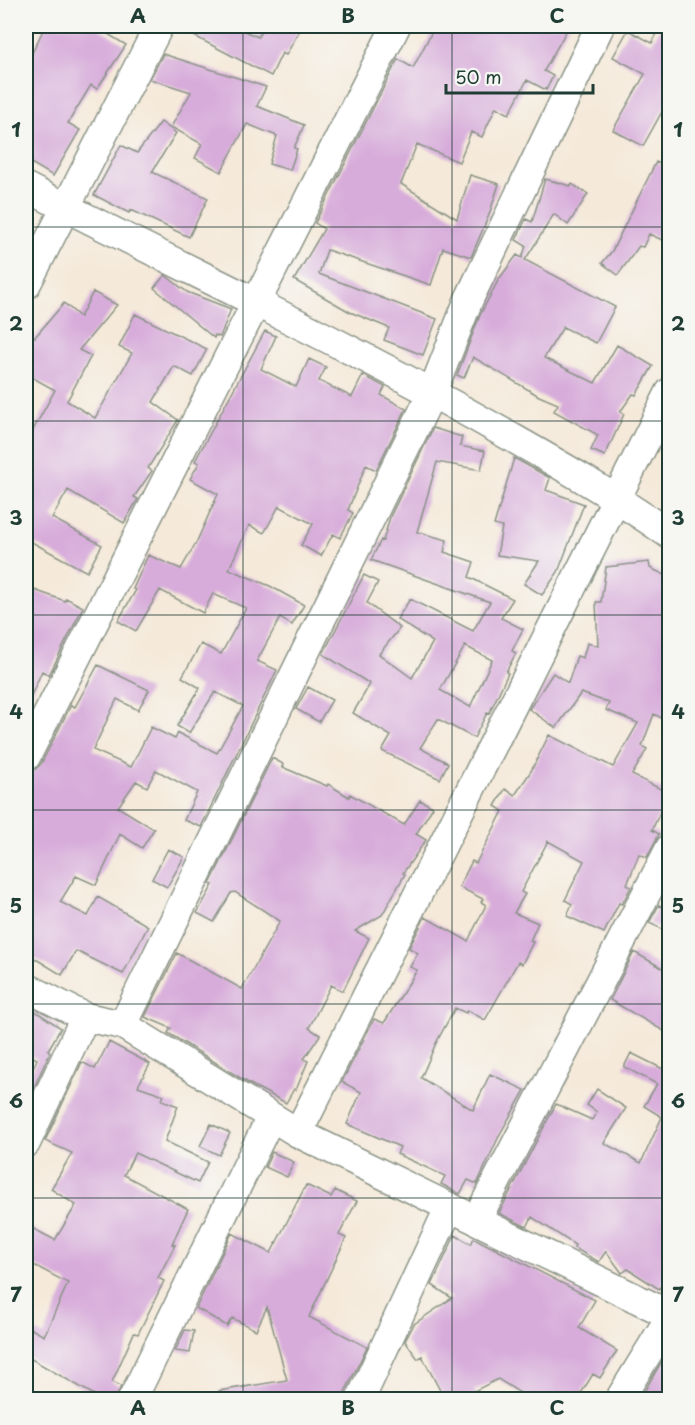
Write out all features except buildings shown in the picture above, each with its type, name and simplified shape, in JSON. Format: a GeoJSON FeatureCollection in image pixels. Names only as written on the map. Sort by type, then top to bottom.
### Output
{"type":"FeatureCollection","features":[{"type":"Feature","properties":{"kind":"street"},"geometry":{"type":"LineString","coordinates":[[26,285],[159,26]]}},
{"type":"Feature","properties":{"kind":"street"},"geometry":{"type":"LineString","coordinates":[[26,757],[396,26]]}},
{"type":"Feature","properties":{"kind":"street"},"geometry":{"type":"LineString","coordinates":[[123,1026],[432,393],[469,299],[600,26]]}},
{"type":"Feature","properties":{"kind":"street"},"geometry":{"type":"LineString","coordinates":[[26,188],[257,301],[432,393],[618,498],[669,535]]}},
{"type":"Feature","properties":{"kind":"street"},"geometry":{"type":"LineString","coordinates":[[298,1133],[618,498],[669,392]]}},
{"type":"Feature","properties":{"kind":"street"},"geometry":{"type":"LineString","coordinates":[[477,1219],[669,848]]}},
{"type":"Feature","properties":{"kind":"street"},"geometry":{"type":"LineString","coordinates":[[26,987],[85,1017],[123,1026],[298,1133],[449,1208],[477,1219],[669,1316],[619,1400]]}},
{"type":"Feature","properties":{"kind":"street"},"geometry":{"type":"LineString","coordinates":[[26,1143],[85,1017]]}},
{"type":"Feature","properties":{"kind":"street"},"geometry":{"type":"LineString","coordinates":[[132,1400],[271,1117]]}},
{"type":"Feature","properties":{"kind":"street"},"geometry":{"type":"LineString","coordinates":[[360,1400],[449,1208]]}}]}
